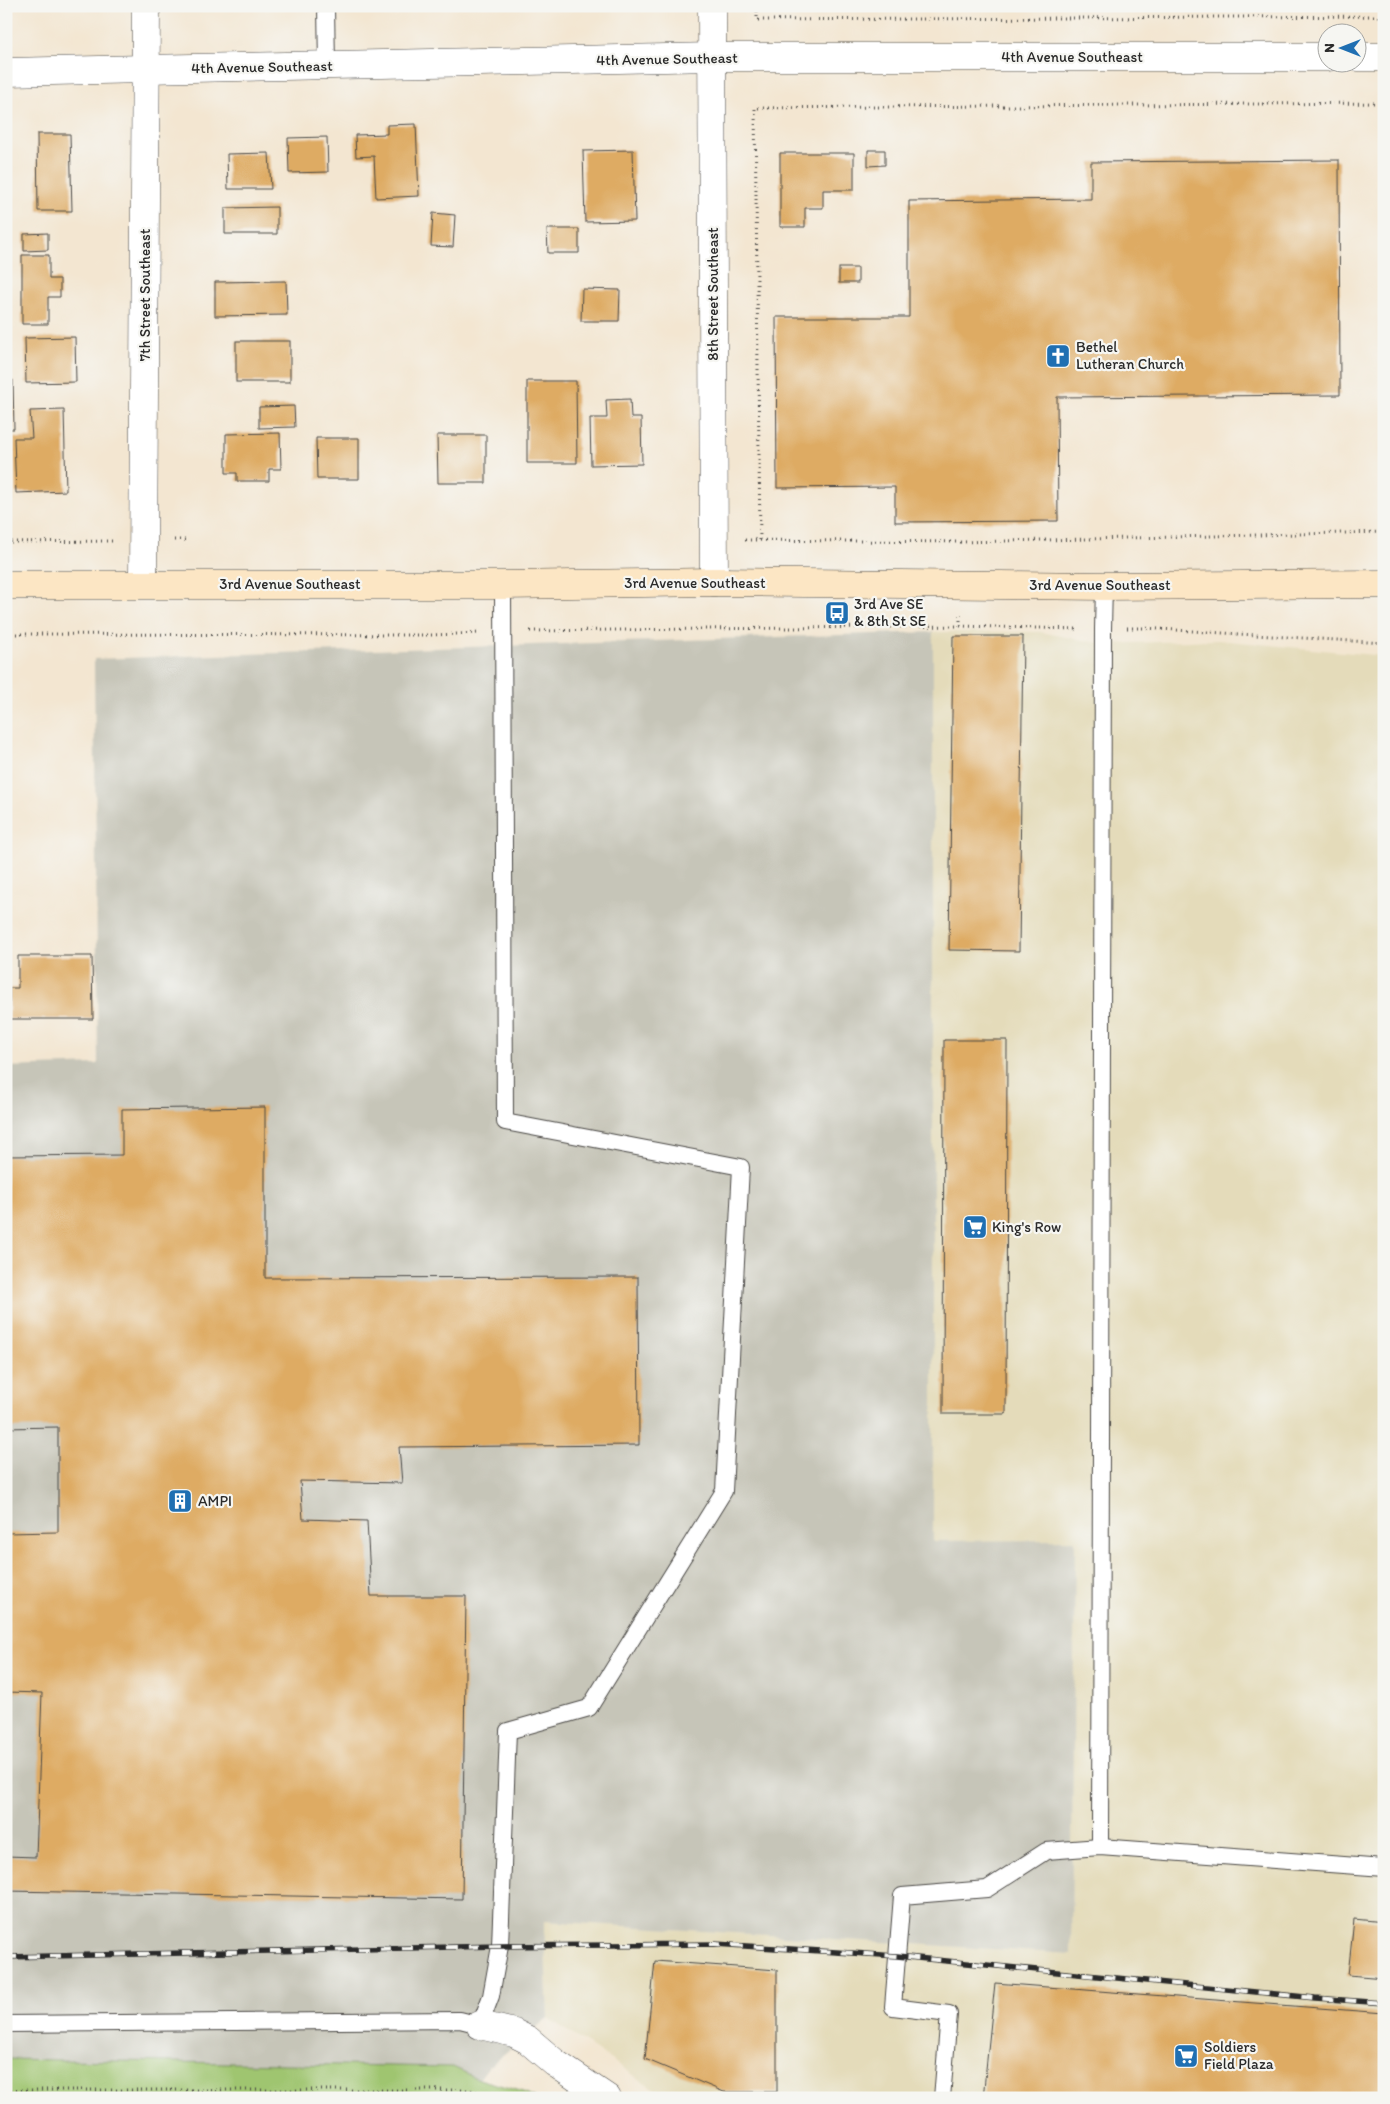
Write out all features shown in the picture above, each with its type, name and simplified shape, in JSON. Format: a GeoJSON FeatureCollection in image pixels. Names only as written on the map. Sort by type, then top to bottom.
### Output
{"type":"FeatureCollection","features":[{"type":"Feature","properties":{"kind":"main road","name":"3rd Avenue Southeast"},"geometry":{"type":"LineString","coordinates":[[6,586],[143,584],[503,585],[714,582],[1104,586],[1384,584]]}},
{"type":"Feature","properties":{"kind":"street","name":"7th Street Southeast"},"geometry":{"type":"LineString","coordinates":[[143,584],[146,6]]}},
{"type":"Feature","properties":{"kind":"street","name":"8th Street Southeast"},"geometry":{"type":"LineString","coordinates":[[712,6],[714,582]]}},
{"type":"Feature","properties":{"kind":"street","name":"4th Avenue Southeast"},"geometry":{"type":"LineString","coordinates":[[6,72],[713,57],[1318,57]]}},
{"type":"Feature","properties":{"kind":"street"},"geometry":{"type":"LineString","coordinates":[[1368,57],[1384,57]]}},
{"type":"Feature","properties":{"kind":"street"},"geometry":{"type":"LineString","coordinates":[[480,2024],[514,2033],[528,2040],[555,2063],[607,2098]]}},
{"type":"Feature","properties":{"kind":"lane"},"geometry":{"type":"LineString","coordinates":[[326,6],[327,66]]}},
{"type":"Feature","properties":{"kind":"lane"},"geometry":{"type":"LineString","coordinates":[[6,2024],[460,2020],[480,2024],[491,1996],[500,1946],[508,1731],[589,1708],[724,1491],[741,1167],[505,1122],[503,585]]}},
{"type":"Feature","properties":{"kind":"lane"},"geometry":{"type":"LineString","coordinates":[[1100,1847],[1104,586]]}},
{"type":"Feature","properties":{"kind":"lane"},"geometry":{"type":"LineString","coordinates":[[942,2098],[949,2014],[893,2007],[902,1896],[986,1889],[1046,1851],[1100,1847],[1384,1868]]}},
{"type":"Feature","properties":{"kind":"path"},"geometry":{"type":"LineString","coordinates":[[757,6],[757,20],[1384,16]]}},
{"type":"Feature","properties":{"kind":"path"},"geometry":{"type":"LineString","coordinates":[[1384,103],[755,108],[760,540],[960,542],[1384,532]]}},
{"type":"Feature","properties":{"kind":"path"},"geometry":{"type":"LineString","coordinates":[[6,542],[188,540]]}},
{"type":"Feature","properties":{"kind":"path"},"geometry":{"type":"LineString","coordinates":[[960,626],[1143,628],[1384,643]]}},
{"type":"Feature","properties":{"kind":"path"},"geometry":{"type":"LineString","coordinates":[[6,2090],[470,2090],[496,2098]]}},
{"type":"Feature","properties":{"kind":"shaded area"},"geometry":{"type":"Polygon","coordinates":[[[933,632],[1040,632],[1103,644],[1218,640],[1384,656],[1384,2098],[668,2098],[548,2018],[544,1921],[1071,1954],[1074,1540],[933,1542],[933,632]]]}},
{"type":"Feature","properties":{"kind":"shaded area"},"geometry":{"type":"Polygon","coordinates":[[[933,632],[933,1541],[1075,1540],[1071,1954],[544,1921],[548,2018],[488,2067],[479,2079],[453,2067],[6,2059],[6,1067],[98,1064],[94,659],[933,632]]]}},
{"type":"Feature","properties":{"kind":"green space"},"geometry":{"type":"Polygon","coordinates":[[[6,2059],[453,2067],[479,2079],[526,2093],[536,2098],[6,2098],[6,2059]]]}},
{"type":"Feature","properties":{"kind":"building"},"geometry":{"type":"Polygon","coordinates":[[[416,124],[419,196],[376,198],[374,156],[356,157],[355,135],[387,134],[387,125],[416,124]]]}},
{"type":"Feature","properties":{"kind":"building"},"geometry":{"type":"Polygon","coordinates":[[[37,134],[70,134],[72,211],[38,211],[37,134]]]}},
{"type":"Feature","properties":{"kind":"building"},"geometry":{"type":"Polygon","coordinates":[[[327,137],[328,172],[289,173],[288,138],[327,137]]]}},
{"type":"Feature","properties":{"kind":"building"},"geometry":{"type":"Polygon","coordinates":[[[633,150],[635,221],[585,222],[583,151],[633,150]]]}},
{"type":"Feature","properties":{"kind":"building"},"geometry":{"type":"Polygon","coordinates":[[[868,150],[885,150],[885,165],[868,166],[868,150]]]}},
{"type":"Feature","properties":{"kind":"building"},"geometry":{"type":"Polygon","coordinates":[[[269,153],[271,189],[228,189],[227,154],[269,153]]]}},
{"type":"Feature","properties":{"kind":"building"},"geometry":{"type":"Polygon","coordinates":[[[780,153],[854,153],[854,190],[823,190],[823,208],[805,208],[805,227],[780,227],[780,153]]]}},
{"type":"Feature","properties":{"kind":"building","name":"Bethel Lutheran Church"},"geometry":{"type":"Polygon","coordinates":[[[1339,160],[1340,395],[1057,397],[1058,521],[895,522],[895,487],[777,488],[776,317],[909,317],[909,201],[1091,199],[1091,162],[1339,160]]]}},
{"type":"Feature","properties":{"kind":"building"},"geometry":{"type":"Polygon","coordinates":[[[277,207],[277,234],[225,234],[225,208],[277,207]]]}},
{"type":"Feature","properties":{"kind":"building"},"geometry":{"type":"Polygon","coordinates":[[[433,213],[455,215],[453,247],[431,246],[433,213]]]}},
{"type":"Feature","properties":{"kind":"building"},"geometry":{"type":"Polygon","coordinates":[[[547,229],[579,229],[579,253],[548,253],[547,229]]]}},
{"type":"Feature","properties":{"kind":"building"},"geometry":{"type":"Polygon","coordinates":[[[48,233],[48,250],[24,251],[24,234],[48,233]]]}},
{"type":"Feature","properties":{"kind":"building"},"geometry":{"type":"Polygon","coordinates":[[[22,255],[49,255],[49,279],[60,279],[60,297],[48,297],[48,324],[22,324],[22,255]]]}},
{"type":"Feature","properties":{"kind":"building"},"geometry":{"type":"Polygon","coordinates":[[[839,268],[858,268],[858,283],[839,283],[839,268]]]}},
{"type":"Feature","properties":{"kind":"building"},"geometry":{"type":"Polygon","coordinates":[[[286,281],[287,315],[215,316],[215,282],[286,281]]]}},
{"type":"Feature","properties":{"kind":"building"},"geometry":{"type":"Polygon","coordinates":[[[582,289],[620,290],[619,321],[581,321],[582,289]]]}},
{"type":"Feature","properties":{"kind":"building"},"geometry":{"type":"Polygon","coordinates":[[[75,337],[76,382],[26,383],[25,338],[75,337]]]}},
{"type":"Feature","properties":{"kind":"building"},"geometry":{"type":"Polygon","coordinates":[[[236,341],[290,341],[290,382],[236,382],[236,341]]]}},
{"type":"Feature","properties":{"kind":"building"},"geometry":{"type":"Polygon","coordinates":[[[13,380],[14,429],[6,429],[6,381],[13,380]]]}},
{"type":"Feature","properties":{"kind":"building"},"geometry":{"type":"Polygon","coordinates":[[[527,381],[576,381],[577,463],[527,463],[527,381]]]}},
{"type":"Feature","properties":{"kind":"building"},"geometry":{"type":"Polygon","coordinates":[[[630,399],[631,418],[641,418],[642,464],[591,465],[590,418],[607,418],[606,400],[630,399]]]}},
{"type":"Feature","properties":{"kind":"building"},"geometry":{"type":"Polygon","coordinates":[[[294,406],[295,427],[259,428],[259,407],[294,406]]]}},
{"type":"Feature","properties":{"kind":"building"},"geometry":{"type":"Polygon","coordinates":[[[64,410],[66,491],[16,493],[14,438],[32,438],[30,411],[64,410]]]}},
{"type":"Feature","properties":{"kind":"building"},"geometry":{"type":"Polygon","coordinates":[[[280,433],[281,469],[269,469],[269,481],[237,481],[237,473],[226,473],[226,434],[280,433]]]}},
{"type":"Feature","properties":{"kind":"building"},"geometry":{"type":"Polygon","coordinates":[[[437,435],[486,435],[486,483],[438,483],[437,435]]]}},
{"type":"Feature","properties":{"kind":"building"},"geometry":{"type":"Polygon","coordinates":[[[316,438],[359,438],[359,479],[317,479],[316,438]]]}},
{"type":"Feature","properties":{"kind":"building"},"geometry":{"type":"Polygon","coordinates":[[[953,636],[1023,636],[1019,951],[949,950],[953,636]]]}},
{"type":"Feature","properties":{"kind":"building"},"geometry":{"type":"Polygon","coordinates":[[[18,956],[92,956],[93,1019],[9,1019],[9,988],[18,988],[18,956]]]}},
{"type":"Feature","properties":{"kind":"building","name":"King's Row"},"geometry":{"type":"Polygon","coordinates":[[[944,1040],[1007,1040],[1006,1414],[943,1414],[944,1040]]]}},
{"type":"Feature","properties":{"kind":"building","name":"AMPI"},"geometry":{"type":"Polygon","coordinates":[[[265,1107],[265,1278],[638,1277],[639,1445],[399,1447],[402,1483],[300,1481],[303,1519],[367,1521],[371,1596],[466,1596],[462,1899],[6,1891],[6,1856],[36,1857],[42,1693],[6,1692],[6,1533],[58,1532],[58,1427],[6,1428],[6,1156],[122,1155],[122,1109],[265,1107]]]}},
{"type":"Feature","properties":{"kind":"building"},"geometry":{"type":"Polygon","coordinates":[[[1354,1919],[1384,1922],[1384,1978],[1348,1975],[1354,1919]]]}},
{"type":"Feature","properties":{"kind":"building"},"geometry":{"type":"Polygon","coordinates":[[[655,1961],[777,1970],[777,2092],[724,2092],[645,2059],[655,1961]]]}},
{"type":"Feature","properties":{"kind":"building","name":"Soldiers Field Plaza"},"geometry":{"type":"Polygon","coordinates":[[[995,1983],[1384,2013],[1384,2098],[983,2098],[995,1983]]]}},
{"type":"Feature","properties":{"kind":"railway"},"geometry":{"type":"LineString","coordinates":[[6,1957],[500,1946],[715,1944],[897,1956],[1315,1998],[1384,2003]]}},
{"type":"Feature","properties":{"kind":"place","name":"Bethel Lutheran Church"},"geometry":{"type":"Point","coordinates":[1058,356]}},
{"type":"Feature","properties":{"kind":"place","name":"3rd Ave SE & 8th St SE"},"geometry":{"type":"Point","coordinates":[837,613]}},
{"type":"Feature","properties":{"kind":"place","name":"King's Row"},"geometry":{"type":"Point","coordinates":[975,1227]}},
{"type":"Feature","properties":{"kind":"place","name":"AMPI"},"geometry":{"type":"Point","coordinates":[180,1501]}},
{"type":"Feature","properties":{"kind":"place","name":"Soldiers Field Plaza"},"geometry":{"type":"Point","coordinates":[1186,2056]}}]}
